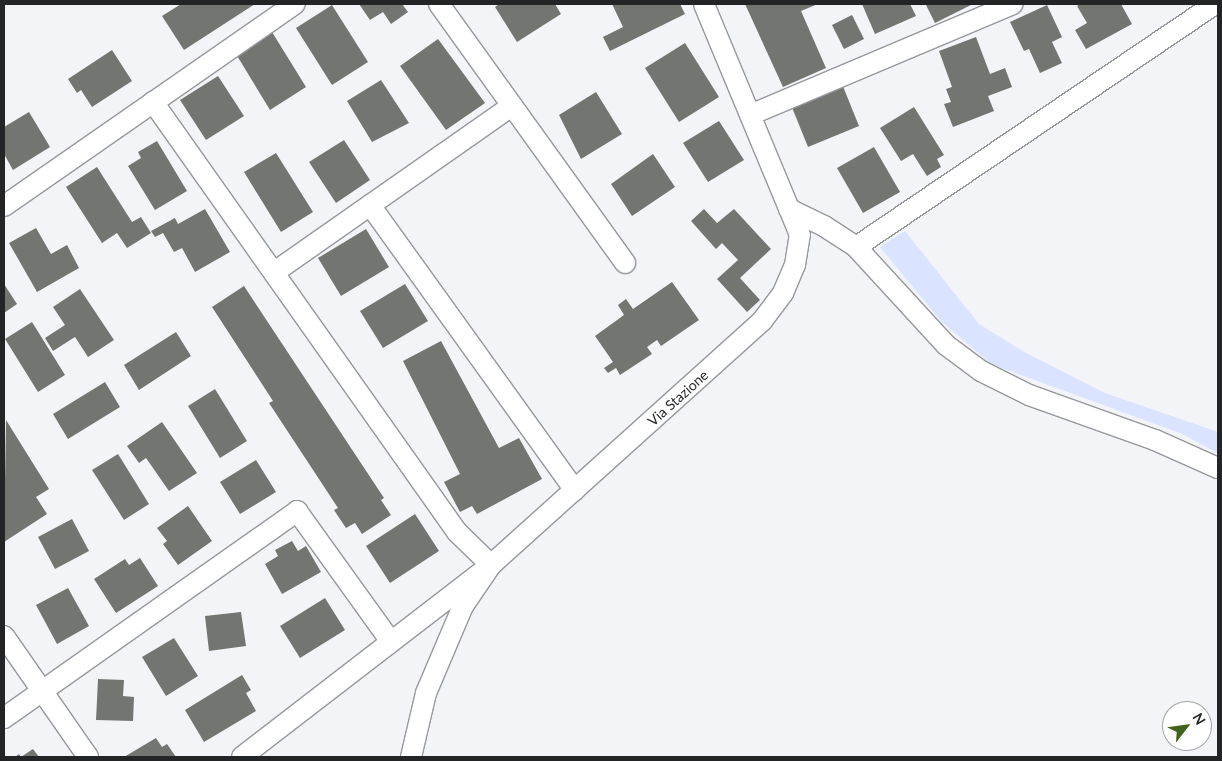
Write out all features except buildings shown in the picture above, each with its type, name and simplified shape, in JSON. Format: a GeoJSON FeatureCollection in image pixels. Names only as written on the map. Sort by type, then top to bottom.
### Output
{"type":"FeatureCollection","features":[{"type":"Feature","properties":{"kind":"street"},"geometry":{"type":"LineString","coordinates":[[4,206],[295,4]]}},
{"type":"Feature","properties":{"kind":"street"},"geometry":{"type":"LineString","coordinates":[[439,4],[625,263]]}},
{"type":"Feature","properties":{"kind":"street","name":"Via Stazione"},"geometry":{"type":"LineString","coordinates":[[411,757],[426,693],[463,606],[490,565],[733,348],[773,307],[783,293],[795,265],[800,235],[704,4]]}},
{"type":"Feature","properties":{"kind":"street"},"geometry":{"type":"LineString","coordinates":[[750,115],[1012,4]]}},
{"type":"Feature","properties":{"kind":"street"},"geometry":{"type":"LineString","coordinates":[[856,247],[1215,4]]}},
{"type":"Feature","properties":{"kind":"street"},"geometry":{"type":"LineString","coordinates":[[153,102],[276,271],[457,532],[490,565],[242,757]]}},
{"type":"Feature","properties":{"kind":"street"},"geometry":{"type":"LineString","coordinates":[[276,271],[512,106]]}},
{"type":"Feature","properties":{"kind":"street"},"geometry":{"type":"LineString","coordinates":[[370,205],[575,490]]}},
{"type":"Feature","properties":{"kind":"street"},"geometry":{"type":"LineString","coordinates":[[789,209],[824,226],[856,247],[946,345],[981,371],[1029,395],[1155,440],[1218,468]]}},
{"type":"Feature","properties":{"kind":"street"},"geometry":{"type":"LineString","coordinates":[[4,718],[297,511],[391,642]]}},
{"type":"Feature","properties":{"kind":"street"},"geometry":{"type":"LineString","coordinates":[[4,636],[88,757]]}},
{"type":"Feature","properties":{"kind":"shaded area"},"geometry":{"type":"Polygon","coordinates":[[[905,231],[979,324],[1024,352],[1105,393],[1218,432],[1218,453],[1180,433],[991,364],[941,321],[880,247],[905,231]]]}}]}
